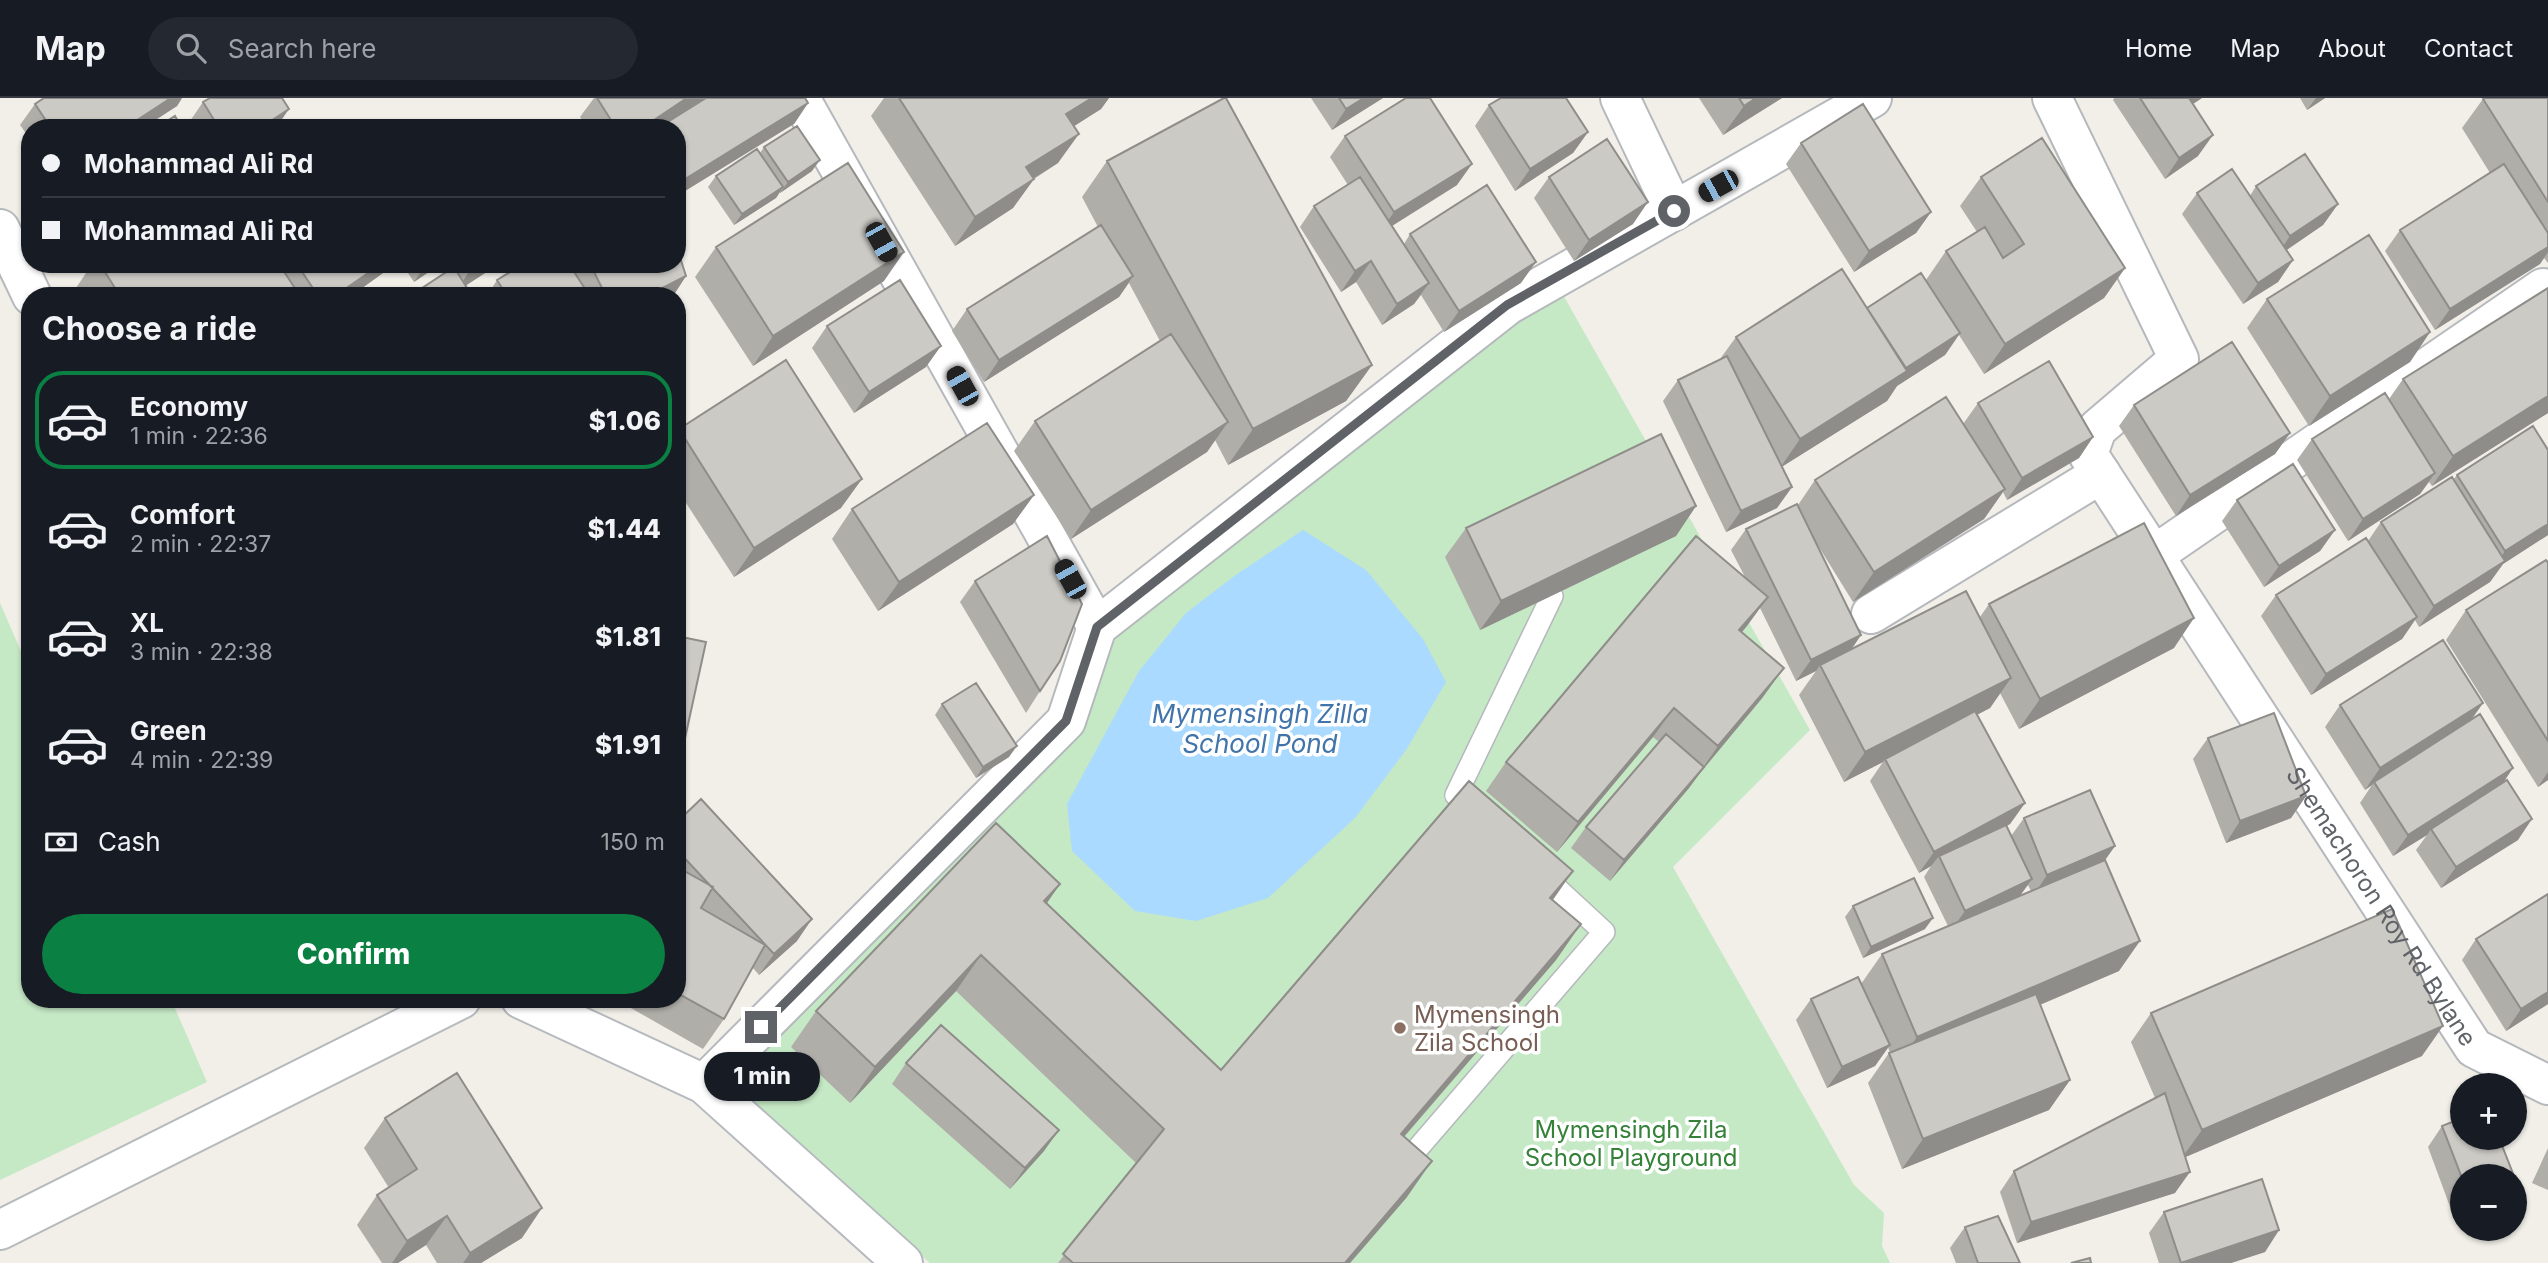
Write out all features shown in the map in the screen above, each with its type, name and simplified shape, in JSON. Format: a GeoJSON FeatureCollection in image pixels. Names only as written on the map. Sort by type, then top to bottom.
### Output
{"type":"FeatureCollection","features":[{"type":"Feature","properties":{"kind":"street"},"geometry":{"type":"LineString","coordinates":[[800,98],[1097,627]]}},
{"type":"Feature","properties":{"kind":"street"},"geometry":{"type":"LineString","coordinates":[[1620,98],[1674,211]]}},
{"type":"Feature","properties":{"kind":"street"},"geometry":{"type":"LineString","coordinates":[[704,1084],[1066,721],[1097,627],[1507,305],[1872,98]]}},
{"type":"Feature","properties":{"kind":"street","name":"Shemachoron Roy Rd Bylane"},"geometry":{"type":"LineString","coordinates":[[2052,98],[2179,359],[2098,429],[2088,454],[2474,1048],[2548,1085]]}},
{"type":"Feature","properties":{"kind":"street"},"geometry":{"type":"LineString","coordinates":[[0,229],[21,273]]}},
{"type":"Feature","properties":{"kind":"street"},"geometry":{"type":"LineString","coordinates":[[2154,555],[2543,288]]}},
{"type":"Feature","properties":{"kind":"street"},"geometry":{"type":"LineString","coordinates":[[1871,614],[2101,474]]}},
{"type":"Feature","properties":{"kind":"street"},"geometry":{"type":"LineString","coordinates":[[0,1230],[443,1008]]}},
{"type":"Feature","properties":{"kind":"street"},"geometry":{"type":"LineString","coordinates":[[540,1008],[704,1084],[903,1263]]}},
{"type":"Feature","properties":{"kind":"lane"},"geometry":{"type":"LineString","coordinates":[[1495,831],[1456,795],[1552,596]]}},
{"type":"Feature","properties":{"kind":"lane"},"geometry":{"type":"LineString","coordinates":[[1390,1180],[1604,932],[1525,859]]}},
{"type":"Feature","properties":{"kind":"green space","name":"Mymensingh Zila School Playground"},"geometry":{"type":"Polygon","coordinates":[[[1554,279],[1810,730],[1673,867],[1854,1185],[1884,1213],[1882,1246],[1890,1263],[930,1263],[724,1084],[1071,733],[1117,636],[1554,279]]]}},
{"type":"Feature","properties":{"kind":"green space"},"geometry":{"type":"Polygon","coordinates":[[[0,603],[21,651],[21,1008],[175,1008],[207,1082],[0,1180],[0,603]]]}},
{"type":"Feature","properties":{"kind":"water","name":"Mymensingh Zilla School Pond"},"geometry":{"type":"Polygon","coordinates":[[[1303,530],[1366,570],[1423,639],[1446,682],[1406,750],[1355,818],[1268,898],[1196,921],[1135,911],[1072,851],[1067,804],[1139,671],[1186,613],[1233,577],[1303,530]]]}},
{"type":"Feature","properties":{"kind":"building"},"geometry":{"type":"Polygon","coordinates":[[[44,98],[171,98],[139,119],[45,119],[35,104],[44,98]]]}},
{"type":"Feature","properties":{"kind":"building"},"geometry":{"type":"Polygon","coordinates":[[[210,98],[282,98],[289,109],[274,119],[213,119],[203,102],[210,98]]]}},
{"type":"Feature","properties":{"kind":"building"},"geometry":{"type":"Polygon","coordinates":[[[597,98],[687,98],[656,119],[610,119],[597,98]]]}},
{"type":"Feature","properties":{"kind":"building"},"geometry":{"type":"Polygon","coordinates":[[[706,98],[805,98],[808,103],[686,178],[686,119],[672,119],[706,98]]]}},
{"type":"Feature","properties":{"kind":"building"},"geometry":{"type":"Polygon","coordinates":[[[899,98],[1092,98],[1066,114],[1079,134],[1026,167],[1034,179],[975,217],[899,98]]]}},
{"type":"Feature","properties":{"kind":"building"},"geometry":{"type":"Polygon","coordinates":[[[1224,98],[1372,365],[1253,429],[1107,161],[1224,98]]]}},
{"type":"Feature","properties":{"kind":"building"},"geometry":{"type":"Polygon","coordinates":[[[1339,98],[1364,98],[1346,109],[1339,98]]]}},
{"type":"Feature","properties":{"kind":"building"},"geometry":{"type":"Polygon","coordinates":[[[1406,98],[1430,98],[1472,164],[1394,212],[1345,136],[1406,98]]]}},
{"type":"Feature","properties":{"kind":"building"},"geometry":{"type":"Polygon","coordinates":[[[1501,98],[1566,98],[1588,132],[1530,169],[1489,105],[1501,98]]]}},
{"type":"Feature","properties":{"kind":"building"},"geometry":{"type":"Polygon","coordinates":[[[1739,98],[1756,98],[1744,106],[1739,98]]]}},
{"type":"Feature","properties":{"kind":"building"},"geometry":{"type":"Polygon","coordinates":[[[2140,98],[2189,98],[2213,135],[2179,158],[2140,98]]]}},
{"type":"Feature","properties":{"kind":"building"},"geometry":{"type":"Polygon","coordinates":[[[2548,98],[2548,202],[2483,99],[2548,98]]]}},
{"type":"Feature","properties":{"kind":"building"},"geometry":{"type":"Polygon","coordinates":[[[1863,104],[1931,212],[1869,251],[1801,143],[1863,104]]]}},
{"type":"Feature","properties":{"kind":"building"},"geometry":{"type":"Polygon","coordinates":[[[797,126],[820,160],[788,182],[764,147],[797,126]]]}},
{"type":"Feature","properties":{"kind":"building"},"geometry":{"type":"Polygon","coordinates":[[[2042,138],[2125,268],[2005,344],[1946,251],[1985,227],[2003,258],[2024,244],[1981,177],[2042,138]]]}},
{"type":"Feature","properties":{"kind":"building"},"geometry":{"type":"Polygon","coordinates":[[[1607,139],[1648,202],[1589,240],[1549,177],[1607,139]]]}},
{"type":"Feature","properties":{"kind":"building"},"geometry":{"type":"Polygon","coordinates":[[[757,149],[783,187],[742,214],[716,176],[757,149]]]}},
{"type":"Feature","properties":{"kind":"building"},"geometry":{"type":"Polygon","coordinates":[[[2305,154],[2338,204],[2290,236],[2256,186],[2305,154]]]}},
{"type":"Feature","properties":{"kind":"building"},"geometry":{"type":"Polygon","coordinates":[[[848,163],[904,252],[773,336],[716,247],[848,163]]]}},
{"type":"Feature","properties":{"kind":"building"},"geometry":{"type":"Polygon","coordinates":[[[2504,164],[2548,233],[2548,247],[2450,309],[2400,230],[2504,164]]]}},
{"type":"Feature","properties":{"kind":"building"},"geometry":{"type":"Polygon","coordinates":[[[2232,169],[2293,260],[2258,283],[2197,193],[2232,169]]]}},
{"type":"Feature","properties":{"kind":"building"},"geometry":{"type":"Polygon","coordinates":[[[1360,177],[1429,283],[1397,304],[1371,261],[1355,271],[1314,206],[1360,177]]]}},
{"type":"Feature","properties":{"kind":"building"},"geometry":{"type":"Polygon","coordinates":[[[1487,185],[1536,262],[1459,311],[1410,234],[1487,185]]]}},
{"type":"Feature","properties":{"kind":"building"},"geometry":{"type":"Polygon","coordinates":[[[1101,225],[1133,276],[999,360],[967,309],[1101,225]]]}},
{"type":"Feature","properties":{"kind":"building"},"geometry":{"type":"Polygon","coordinates":[[[2369,235],[2430,332],[2330,396],[2267,299],[2369,235]]]}},
{"type":"Feature","properties":{"kind":"building"},"geometry":{"type":"Polygon","coordinates":[[[1842,269],[1907,371],[1800,439],[1736,337],[1842,269]]]}},
{"type":"Feature","properties":{"kind":"building"},"geometry":{"type":"Polygon","coordinates":[[[106,273],[285,273],[294,287],[114,287],[106,273]]]}},
{"type":"Feature","properties":{"kind":"building"},"geometry":{"type":"Polygon","coordinates":[[[303,273],[368,273],[348,287],[312,287],[303,273]]]}},
{"type":"Feature","properties":{"kind":"building"},"geometry":{"type":"Polygon","coordinates":[[[445,273],[458,273],[466,287],[424,287],[445,273]]]}},
{"type":"Feature","properties":{"kind":"building"},"geometry":{"type":"Polygon","coordinates":[[[508,273],[575,273],[584,287],[501,287],[497,280],[508,273]]]}},
{"type":"Feature","properties":{"kind":"building"},"geometry":{"type":"Polygon","coordinates":[[[594,273],[685,273],[686,276],[665,287],[602,287],[594,273]]]}},
{"type":"Feature","properties":{"kind":"building"},"geometry":{"type":"Polygon","coordinates":[[[1921,273],[1960,333],[1906,368],[1867,308],[1921,273]]]}},
{"type":"Feature","properties":{"kind":"building"},"geometry":{"type":"Polygon","coordinates":[[[900,280],[941,346],[869,392],[827,326],[900,280]]]}},
{"type":"Feature","properties":{"kind":"building"},"geometry":{"type":"Polygon","coordinates":[[[2548,288],[2548,396],[2453,456],[2403,379],[2548,288]]]}},
{"type":"Feature","properties":{"kind":"building"},"geometry":{"type":"Polygon","coordinates":[[[1171,334],[1228,422],[1091,510],[1035,421],[1171,334]]]}},
{"type":"Feature","properties":{"kind":"building"},"geometry":{"type":"Polygon","coordinates":[[[2232,342],[2290,433],[2190,495],[2134,405],[2232,342]]]}},
{"type":"Feature","properties":{"kind":"building"},"geometry":{"type":"Polygon","coordinates":[[[1727,356],[1792,487],[1741,511],[1678,380],[1727,356]]]}},
{"type":"Feature","properties":{"kind":"building"},"geometry":{"type":"Polygon","coordinates":[[[786,360],[862,479],[754,548],[686,440],[686,424],[786,360]]]}},
{"type":"Feature","properties":{"kind":"building"},"geometry":{"type":"Polygon","coordinates":[[[2049,361],[2093,437],[2022,478],[1978,403],[2049,361]]]}},
{"type":"Feature","properties":{"kind":"building"},"geometry":{"type":"Polygon","coordinates":[[[2385,393],[2435,473],[2363,519],[2312,439],[2385,393]]]}},
{"type":"Feature","properties":{"kind":"building"},"geometry":{"type":"Polygon","coordinates":[[[1946,397],[2005,489],[1874,572],[1815,480],[1946,397]]]}},
{"type":"Feature","properties":{"kind":"building"},"geometry":{"type":"Polygon","coordinates":[[[987,423],[1034,495],[899,582],[852,509],[987,423]]]}},
{"type":"Feature","properties":{"kind":"building"},"geometry":{"type":"Polygon","coordinates":[[[2533,426],[2548,450],[2548,524],[2505,551],[2457,475],[2533,426]]]}},
{"type":"Feature","properties":{"kind":"building"},"geometry":{"type":"Polygon","coordinates":[[[1661,434],[1696,506],[1501,601],[1466,528],[1661,434]]]}},
{"type":"Feature","properties":{"kind":"building"},"geometry":{"type":"Polygon","coordinates":[[[2293,464],[2335,530],[2279,566],[2237,500],[2293,464]]]}},
{"type":"Feature","properties":{"kind":"building"},"geometry":{"type":"Polygon","coordinates":[[[2452,477],[2505,561],[2434,606],[2381,522],[2452,477]]]}},
{"type":"Feature","properties":{"kind":"building"},"geometry":{"type":"Polygon","coordinates":[[[1797,504],[1861,635],[1811,660],[1746,529],[1797,504]]]}},
{"type":"Feature","properties":{"kind":"building"},"geometry":{"type":"Polygon","coordinates":[[[2144,523],[2194,618],[2040,699],[1989,604],[2144,523]]]}},
{"type":"Feature","properties":{"kind":"building"},"geometry":{"type":"Polygon","coordinates":[[[1047,536],[1082,604],[1060,661],[1040,691],[975,581],[1047,536]]]}},
{"type":"Feature","properties":{"kind":"building"},"geometry":{"type":"Polygon","coordinates":[[[1696,536],[1768,597],[1739,630],[1784,668],[1718,746],[1674,708],[1578,822],[1506,762],[1696,536]]]}},
{"type":"Feature","properties":{"kind":"building"},"geometry":{"type":"Polygon","coordinates":[[[2366,538],[2417,617],[2326,674],[2276,595],[2366,538]]]}},
{"type":"Feature","properties":{"kind":"building"},"geometry":{"type":"Polygon","coordinates":[[[2546,560],[2548,563],[2548,741],[2466,610],[2546,560]]]}},
{"type":"Feature","properties":{"kind":"building"},"geometry":{"type":"Polygon","coordinates":[[[1966,591],[2011,678],[1865,752],[1820,665],[1966,591]]]}},
{"type":"Feature","properties":{"kind":"building"},"geometry":{"type":"Polygon","coordinates":[[[686,638],[706,642],[686,734],[686,638]]]}},
{"type":"Feature","properties":{"kind":"building"},"geometry":{"type":"Polygon","coordinates":[[[2443,640],[2483,703],[2380,768],[2340,705],[2443,640]]]}},
{"type":"Feature","properties":{"kind":"building"},"geometry":{"type":"Polygon","coordinates":[[[976,683],[1017,746],[983,767],[942,704],[976,683]]]}},
{"type":"Feature","properties":{"kind":"building"},"geometry":{"type":"Polygon","coordinates":[[[1975,711],[2025,803],[1934,852],[1885,759],[1975,711]]]}},
{"type":"Feature","properties":{"kind":"building"},"geometry":{"type":"Polygon","coordinates":[[[2274,713],[2306,796],[2240,821],[2208,738],[2274,713]]]}},
{"type":"Feature","properties":{"kind":"building"},"geometry":{"type":"Polygon","coordinates":[[[2480,714],[2513,768],[2408,835],[2374,782],[2480,714]]]}},
{"type":"Feature","properties":{"kind":"building"},"geometry":{"type":"Polygon","coordinates":[[[1666,734],[1704,767],[1624,860],[1586,827],[1666,734]]]}},
{"type":"Feature","properties":{"kind":"building"},"geometry":{"type":"Polygon","coordinates":[[[2507,780],[2532,819],[2456,867],[2431,829],[2507,780]]]}},
{"type":"Feature","properties":{"kind":"building"},"geometry":{"type":"Polygon","coordinates":[[[1469,781],[1573,871],[1550,898],[1581,924],[1401,1134],[1432,1161],[1345,1263],[1073,1263],[1063,1254],[1164,1129],[981,955],[875,1067],[816,1011],[996,823],[1060,884],[1044,901],[1221,1070],[1469,781]]]}},
{"type":"Feature","properties":{"kind":"building"},"geometry":{"type":"Polygon","coordinates":[[[2090,790],[2115,846],[2047,875],[2024,818],[2090,790]]]}},
{"type":"Feature","properties":{"kind":"building"},"geometry":{"type":"Polygon","coordinates":[[[701,799],[812,919],[774,954],[686,860],[686,813],[701,799]]]}},
{"type":"Feature","properties":{"kind":"building"},"geometry":{"type":"Polygon","coordinates":[[[2006,825],[2032,879],[1965,911],[1939,856],[2006,825]]]}},
{"type":"Feature","properties":{"kind":"building"},"geometry":{"type":"Polygon","coordinates":[[[2105,860],[2140,941],[1917,1037],[1882,954],[2105,860]]]}},
{"type":"Feature","properties":{"kind":"building"},"geometry":{"type":"Polygon","coordinates":[[[686,872],[713,887],[701,908],[765,945],[724,1019],[686,998],[686,872]]]}},
{"type":"Feature","properties":{"kind":"building"},"geometry":{"type":"Polygon","coordinates":[[[1914,878],[1933,918],[1871,947],[1853,906],[1914,878]]]}},
{"type":"Feature","properties":{"kind":"building"},"geometry":{"type":"Polygon","coordinates":[[[2548,894],[2548,992],[2521,1009],[2476,939],[2548,894]]]}},
{"type":"Feature","properties":{"kind":"building"},"geometry":{"type":"Polygon","coordinates":[[[2392,909],[2443,1026],[2202,1130],[2151,1013],[2392,909]]]}},
{"type":"Feature","properties":{"kind":"building"},"geometry":{"type":"Polygon","coordinates":[[[1858,977],[1890,1045],[1842,1067],[1811,999],[1858,977]]]}},
{"type":"Feature","properties":{"kind":"building"},"geometry":{"type":"Polygon","coordinates":[[[2036,994],[2070,1080],[1923,1139],[1889,1053],[2036,994]]]}},
{"type":"Feature","properties":{"kind":"building"},"geometry":{"type":"Polygon","coordinates":[[[941,1025],[1059,1130],[1025,1168],[906,1063],[941,1025]]]}},
{"type":"Feature","properties":{"kind":"building"},"geometry":{"type":"Polygon","coordinates":[[[457,1073],[542,1208],[470,1253],[447,1216],[407,1241],[377,1195],[417,1169],[385,1118],[457,1073]]]}},
{"type":"Feature","properties":{"kind":"building"},"geometry":{"type":"Polygon","coordinates":[[[2165,1093],[2190,1172],[2031,1222],[2014,1171],[2165,1093]]]}},
{"type":"Feature","properties":{"kind":"building"},"geometry":{"type":"Polygon","coordinates":[[[2450,1123],[2450,1147],[2442,1126],[2450,1123]]]}},
{"type":"Feature","properties":{"kind":"building"},"geometry":{"type":"Polygon","coordinates":[[[2451,1150],[2504,1150],[2509,1164],[2457,1164],[2451,1150]]]}},
{"type":"Feature","properties":{"kind":"building"},"geometry":{"type":"Polygon","coordinates":[[[2262,1179],[2279,1230],[2181,1263],[2164,1212],[2262,1179]]]}},
{"type":"Feature","properties":{"kind":"building"},"geometry":{"type":"Polygon","coordinates":[[[1998,1216],[2020,1263],[1978,1263],[1965,1227],[1998,1216]]]}},
{"type":"Feature","properties":{"kind":"building"},"geometry":{"type":"Polygon","coordinates":[[[2090,1258],[2091,1263],[2071,1263],[2090,1258]]]}},
{"type":"Feature","properties":{"kind":"place","name":"Mymensingh Zila School"},"geometry":{"type":"Point","coordinates":[1400,1028]}},
{"type":"Feature","properties":{"kind":"route"},"geometry":{"type":"LineString","coordinates":[[761,1027],[1066,721],[1097,627],[1507,305],[1674,211]]}}]}
